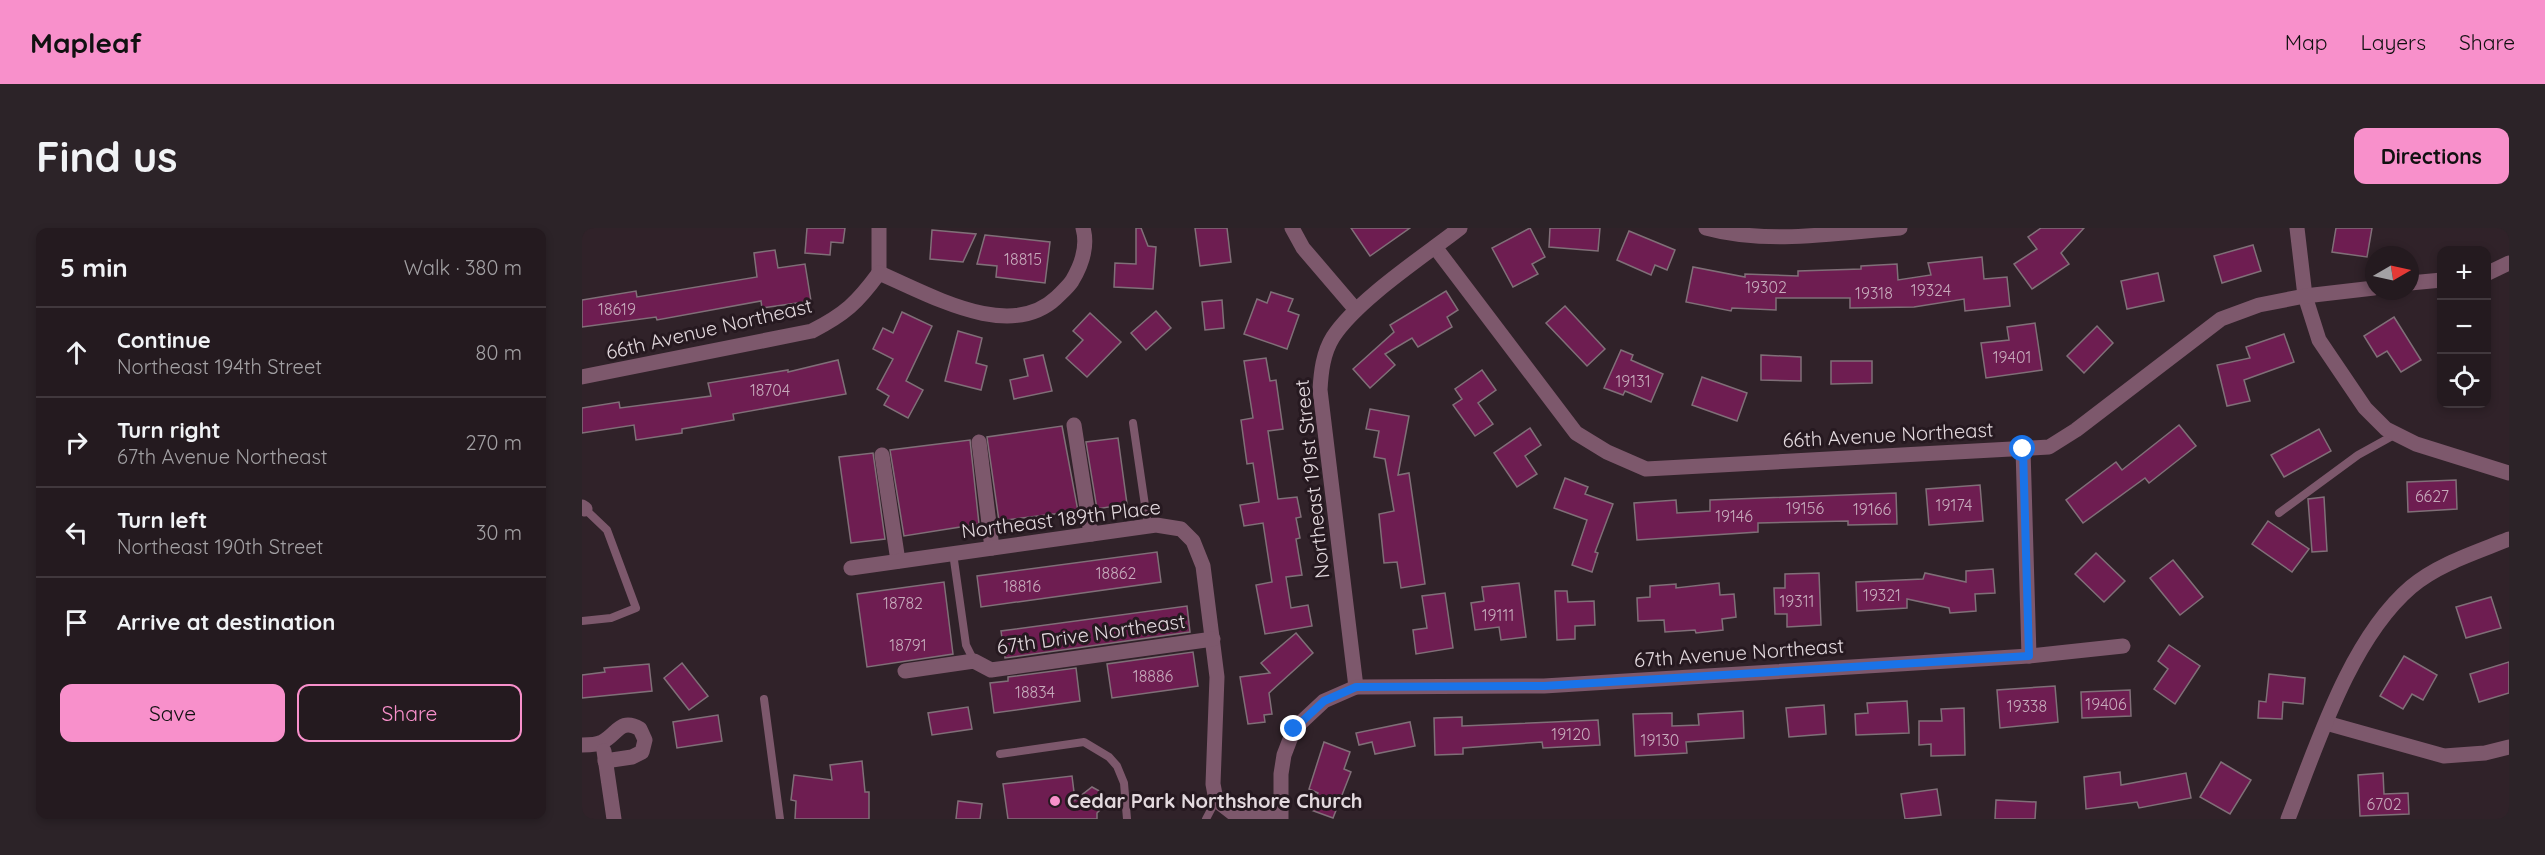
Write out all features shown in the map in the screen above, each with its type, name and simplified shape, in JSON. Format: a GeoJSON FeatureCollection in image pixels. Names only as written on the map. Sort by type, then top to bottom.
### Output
{"type":"FeatureCollection","features":[{"type":"Feature","properties":{"kind":"street"},"geometry":{"type":"LineString","coordinates":[[879,228],[879,273],[987,315],[1019,317],[1048,306],[1070,284],[1083,261],[1083,228]]}},
{"type":"Feature","properties":{"kind":"street"},"geometry":{"type":"LineString","coordinates":[[1292,228],[1303,248],[1356,310]]}},
{"type":"Feature","properties":{"kind":"street","name":"Northeast 191st Street"},"geometry":{"type":"LineString","coordinates":[[1356,687],[1320,390],[1326,351],[1332,338],[1356,310],[1460,228]]}},
{"type":"Feature","properties":{"kind":"street"},"geometry":{"type":"LineString","coordinates":[[1706,228],[1738,234],[1764,235],[1900,228]]}},
{"type":"Feature","properties":{"kind":"street"},"geometry":{"type":"LineString","coordinates":[[2297,228],[2305,296],[2319,340],[2365,408],[2386,429],[2416,444],[2509,473]]}},
{"type":"Feature","properties":{"kind":"street","name":"66th Avenue Northeast"},"geometry":{"type":"LineString","coordinates":[[1435,247],[1576,434],[1606,452],[1646,469],[2049,447],[2076,430],[2221,319],[2259,305],[2305,296],[2365,289]]}},
{"type":"Feature","properties":{"kind":"street"},"geometry":{"type":"LineString","coordinates":[[2491,272],[2509,263]]}},
{"type":"Feature","properties":{"kind":"street","name":"66th Avenue Northeast"},"geometry":{"type":"LineString","coordinates":[[582,377],[812,331],[842,315],[864,295],[879,273]]}},
{"type":"Feature","properties":{"kind":"street"},"geometry":{"type":"LineString","coordinates":[[2419,282],[2437,280]]}},
{"type":"Feature","properties":{"kind":"street"},"geometry":{"type":"LineString","coordinates":[[1074,425],[1091,534]]}},
{"type":"Feature","properties":{"kind":"street"},"geometry":{"type":"LineString","coordinates":[[979,442],[992,548]]}},
{"type":"Feature","properties":{"kind":"street"},"geometry":{"type":"LineString","coordinates":[[2023,449],[2029,656]]}},
{"type":"Feature","properties":{"kind":"street"},"geometry":{"type":"LineString","coordinates":[[882,455],[898,561]]}},
{"type":"Feature","properties":{"kind":"street","name":"Northeast 189th Place"},"geometry":{"type":"LineString","coordinates":[[851,568],[1148,526],[1181,529],[1192,541],[1203,566],[1213,639],[1217,677],[1213,784],[1216,800]]}},
{"type":"Feature","properties":{"kind":"street"},"geometry":{"type":"LineString","coordinates":[[2288,819],[2326,723],[2373,628],[2412,586],[2455,561],[2509,539]]}},
{"type":"Feature","properties":{"kind":"street","name":"67th Drive Northeast"},"geometry":{"type":"LineString","coordinates":[[905,672],[974,661],[991,670],[1213,639]]}},
{"type":"Feature","properties":{"kind":"street","name":"67th Avenue Northeast"},"geometry":{"type":"LineString","coordinates":[[1356,687],[1544,686],[2029,656],[2123,646]]}},
{"type":"Feature","properties":{"kind":"street"},"geometry":{"type":"LineString","coordinates":[[1216,800],[1234,814],[1280,816],[1284,755],[1294,729],[1324,701],[1356,687]]}},
{"type":"Feature","properties":{"kind":"street"},"geometry":{"type":"LineString","coordinates":[[2326,723],[2444,756],[2485,753],[2509,747]]}},
{"type":"Feature","properties":{"kind":"street"},"geometry":{"type":"LineString","coordinates":[[582,745],[602,742],[617,728],[628,724],[640,729],[645,740],[642,752],[632,757],[605,761]]}},
{"type":"Feature","properties":{"kind":"street"},"geometry":{"type":"LineString","coordinates":[[602,742],[614,819]]}},
{"type":"Feature","properties":{"kind":"lane"},"geometry":{"type":"LineString","coordinates":[[1133,423],[1148,526]]}},
{"type":"Feature","properties":{"kind":"lane"},"geometry":{"type":"LineString","coordinates":[[2279,513],[2358,455],[2396,434]]}},
{"type":"Feature","properties":{"kind":"lane"},"geometry":{"type":"LineString","coordinates":[[582,621],[611,618],[636,608],[607,530],[584,508]]}},
{"type":"Feature","properties":{"kind":"lane"},"geometry":{"type":"LineString","coordinates":[[953,553],[966,645],[974,661]]}},
{"type":"Feature","properties":{"kind":"lane"},"geometry":{"type":"LineString","coordinates":[[764,699],[780,819]]}},
{"type":"Feature","properties":{"kind":"lane"},"geometry":{"type":"LineString","coordinates":[[1000,754],[1084,742],[1109,757],[1117,766],[1124,783],[1127,819]]}},
{"type":"Feature","properties":{"kind":"lane"},"geometry":{"type":"LineString","coordinates":[[1206,819],[1216,800]]}},
{"type":"Feature","properties":{"kind":"building"},"geometry":{"type":"Polygon","coordinates":[[[807,228],[845,228],[843,243],[831,242],[830,255],[805,253],[807,228]]]}},
{"type":"Feature","properties":{"kind":"building"},"geometry":{"type":"Polygon","coordinates":[[[1136,228],[1141,228],[1148,246],[1156,247],[1153,289],[1114,287],[1115,263],[1136,264],[1136,228]]]}},
{"type":"Feature","properties":{"kind":"building"},"geometry":{"type":"Polygon","coordinates":[[[1195,228],[1227,228],[1231,262],[1200,266],[1195,228]]]}},
{"type":"Feature","properties":{"kind":"building"},"geometry":{"type":"Polygon","coordinates":[[[1351,228],[1410,228],[1370,256],[1351,228]]]}},
{"type":"Feature","properties":{"kind":"building"},"geometry":{"type":"Polygon","coordinates":[[[1530,228],[1545,257],[1532,264],[1538,274],[1513,287],[1492,248],[1530,228]]]}},
{"type":"Feature","properties":{"kind":"building"},"geometry":{"type":"Polygon","coordinates":[[[1550,228],[1600,228],[1598,251],[1549,247],[1550,228]]]}},
{"type":"Feature","properties":{"kind":"building"},"geometry":{"type":"Polygon","coordinates":[[[2041,228],[2084,228],[2061,253],[2069,264],[2032,289],[2014,264],[2037,249],[2028,237],[2041,228]]]}},
{"type":"Feature","properties":{"kind":"building"},"geometry":{"type":"Polygon","coordinates":[[[2336,228],[2372,228],[2369,246],[2365,246],[2365,257],[2332,252],[2336,228]]]}},
{"type":"Feature","properties":{"kind":"building"},"geometry":{"type":"Polygon","coordinates":[[[932,230],[976,234],[963,262],[930,259],[932,230]]]}},
{"type":"Feature","properties":{"kind":"building"},"geometry":{"type":"Polygon","coordinates":[[[1629,231],[1675,250],[1667,270],[1655,265],[1651,275],[1617,260],[1629,231]]]}},
{"type":"Feature","properties":{"kind":"building"},"geometry":{"type":"Polygon","coordinates":[[[985,235],[1050,242],[1045,283],[996,277],[997,266],[977,264],[985,235]]]}},
{"type":"Feature","properties":{"kind":"building"},"geometry":{"type":"Polygon","coordinates":[[[2253,245],[2261,271],[2222,283],[2214,256],[2253,245]]]}},
{"type":"Feature","properties":{"kind":"building"},"geometry":{"type":"Polygon","coordinates":[[[775,250],[778,268],[805,264],[811,301],[762,308],[761,301],[657,320],[656,317],[582,327],[582,300],[636,291],[637,297],[757,277],[754,253],[775,250]]]}},
{"type":"Feature","properties":{"kind":"building"},"geometry":{"type":"Polygon","coordinates":[[[1982,257],[1984,279],[2007,277],[2010,306],[1965,311],[1964,299],[1914,307],[1850,308],[1850,298],[1776,298],[1776,310],[1732,308],[1731,311],[1686,302],[1693,267],[1745,277],[1745,274],[1798,276],[1798,271],[1861,269],[1861,266],[1897,264],[1898,280],[1931,275],[1928,263],[1982,257]]]}},
{"type":"Feature","properties":{"kind":"building"},"geometry":{"type":"Polygon","coordinates":[[[2158,273],[2164,301],[2127,309],[2121,281],[2158,273]]]}},
{"type":"Feature","properties":{"kind":"building"},"geometry":{"type":"Polygon","coordinates":[[[1446,291],[1458,310],[1447,317],[1452,327],[1418,347],[1412,338],[1385,354],[1395,365],[1370,388],[1353,369],[1394,332],[1390,325],[1446,291]]]}},
{"type":"Feature","properties":{"kind":"building"},"geometry":{"type":"Polygon","coordinates":[[[1271,292],[1293,299],[1288,311],[1299,315],[1287,349],[1244,334],[1257,299],[1267,303],[1271,292]]]}},
{"type":"Feature","properties":{"kind":"building"},"geometry":{"type":"Polygon","coordinates":[[[1222,300],[1224,328],[1205,330],[1202,302],[1222,300]]]}},
{"type":"Feature","properties":{"kind":"building"},"geometry":{"type":"Polygon","coordinates":[[[1565,306],[1605,349],[1587,366],[1546,323],[1565,306]]]}},
{"type":"Feature","properties":{"kind":"building"},"geometry":{"type":"Polygon","coordinates":[[[1156,311],[1171,328],[1146,350],[1131,333],[1156,311]]]}},
{"type":"Feature","properties":{"kind":"building"},"geometry":{"type":"Polygon","coordinates":[[[902,312],[932,326],[906,381],[923,390],[908,418],[884,405],[889,396],[877,389],[893,359],[873,349],[883,328],[893,333],[902,312]]]}},
{"type":"Feature","properties":{"kind":"building"},"geometry":{"type":"Polygon","coordinates":[[[1090,313],[1121,342],[1087,377],[1066,358],[1083,340],[1073,331],[1090,313]]]}},
{"type":"Feature","properties":{"kind":"building"},"geometry":{"type":"Polygon","coordinates":[[[2394,317],[2421,360],[2401,372],[2387,351],[2377,357],[2364,336],[2394,317]]]}},
{"type":"Feature","properties":{"kind":"building"},"geometry":{"type":"Polygon","coordinates":[[[2035,323],[2042,370],[1986,378],[1981,343],[2009,340],[2007,327],[2035,323]]]}},
{"type":"Feature","properties":{"kind":"building"},"geometry":{"type":"Polygon","coordinates":[[[2097,326],[2113,343],[2084,373],[2067,356],[2097,326]]]}},
{"type":"Feature","properties":{"kind":"building"},"geometry":{"type":"Polygon","coordinates":[[[958,331],[982,338],[976,363],[987,366],[981,390],[945,381],[958,331]]]}},
{"type":"Feature","properties":{"kind":"building"},"geometry":{"type":"Polygon","coordinates":[[[2284,334],[2294,362],[2244,380],[2250,401],[2227,406],[2217,365],[2250,358],[2246,347],[2284,334]]]}},
{"type":"Feature","properties":{"kind":"building"},"geometry":{"type":"Polygon","coordinates":[[[1621,350],[1633,355],[1631,360],[1663,374],[1651,402],[1625,391],[1623,395],[1604,388],[1621,350]]]}},
{"type":"Feature","properties":{"kind":"building"},"geometry":{"type":"Polygon","coordinates":[[[1043,355],[1052,391],[1014,399],[1010,380],[1028,376],[1024,359],[1043,355]]]}},
{"type":"Feature","properties":{"kind":"building"},"geometry":{"type":"Polygon","coordinates":[[[1761,355],[1801,357],[1801,381],[1761,380],[1761,355]]]}},
{"type":"Feature","properties":{"kind":"building"},"geometry":{"type":"Polygon","coordinates":[[[1266,358],[1270,381],[1276,380],[1283,429],[1268,431],[1278,499],[1297,497],[1301,517],[1296,518],[1300,538],[1296,539],[1302,575],[1286,577],[1291,608],[1308,605],[1312,626],[1265,634],[1256,585],[1272,582],[1263,523],[1244,526],[1240,505],[1259,502],[1253,463],[1247,464],[1241,420],[1253,418],[1244,361],[1266,358]]]}},
{"type":"Feature","properties":{"kind":"building"},"geometry":{"type":"Polygon","coordinates":[[[838,360],[846,394],[733,414],[734,420],[682,429],[682,433],[636,440],[634,425],[582,433],[582,408],[619,402],[620,408],[711,396],[708,383],[788,370],[788,372],[838,360]]]}},
{"type":"Feature","properties":{"kind":"building"},"geometry":{"type":"Polygon","coordinates":[[[1831,361],[1872,361],[1872,383],[1831,384],[1831,361]]]}},
{"type":"Feature","properties":{"kind":"building"},"geometry":{"type":"Polygon","coordinates":[[[1482,370],[1496,390],[1478,403],[1493,424],[1475,436],[1453,405],[1462,399],[1455,389],[1482,370]]]}},
{"type":"Feature","properties":{"kind":"building"},"geometry":{"type":"Polygon","coordinates":[[[1702,377],[1747,393],[1737,421],[1692,405],[1702,377]]]}},
{"type":"Feature","properties":{"kind":"building"},"geometry":{"type":"Polygon","coordinates":[[[1370,409],[1409,416],[1398,475],[1409,473],[1425,584],[1401,588],[1397,562],[1384,563],[1379,514],[1394,511],[1385,459],[1374,457],[1379,431],[1366,429],[1370,409]]]}},
{"type":"Feature","properties":{"kind":"building"},"geometry":{"type":"Polygon","coordinates":[[[2179,425],[2196,446],[2149,483],[2145,478],[2083,523],[2066,500],[2116,462],[2122,470],[2179,425]]]}},
{"type":"Feature","properties":{"kind":"building"},"geometry":{"type":"Polygon","coordinates":[[[1062,426],[1078,511],[999,521],[987,437],[1062,426]]]}},
{"type":"Feature","properties":{"kind":"building"},"geometry":{"type":"Polygon","coordinates":[[[1530,428],[1541,445],[1525,456],[1537,474],[1517,487],[1494,453],[1530,428]]]}},
{"type":"Feature","properties":{"kind":"building"},"geometry":{"type":"Polygon","coordinates":[[[2319,429],[2331,451],[2284,477],[2271,455],[2319,429]]]}},
{"type":"Feature","properties":{"kind":"building"},"geometry":{"type":"Polygon","coordinates":[[[1118,438],[1127,504],[1097,509],[1086,442],[1118,438]]]}},
{"type":"Feature","properties":{"kind":"building"},"geometry":{"type":"Polygon","coordinates":[[[970,440],[979,524],[904,536],[890,450],[970,440]]]}},
{"type":"Feature","properties":{"kind":"building"},"geometry":{"type":"Polygon","coordinates":[[[873,453],[885,539],[851,543],[839,457],[873,453]]]}},
{"type":"Feature","properties":{"kind":"building"},"geometry":{"type":"Polygon","coordinates":[[[1565,478],[1588,487],[1585,494],[1613,504],[1595,552],[1598,553],[1592,572],[1572,565],[1587,520],[1554,508],[1565,478]]]}},
{"type":"Feature","properties":{"kind":"building"},"geometry":{"type":"Polygon","coordinates":[[[2456,480],[2457,509],[2408,512],[2407,482],[2456,480]]]}},
{"type":"Feature","properties":{"kind":"building"},"geometry":{"type":"Polygon","coordinates":[[[1980,485],[1983,521],[1929,525],[1926,489],[1980,485]]]}},
{"type":"Feature","properties":{"kind":"building"},"geometry":{"type":"Polygon","coordinates":[[[1896,493],[1897,524],[1848,525],[1848,521],[1758,523],[1758,532],[1637,540],[1634,503],[1676,500],[1677,513],[1710,511],[1710,500],[1896,493]]]}},
{"type":"Feature","properties":{"kind":"building"},"geometry":{"type":"Polygon","coordinates":[[[2324,497],[2327,551],[2312,552],[2308,499],[2324,497]]]}},
{"type":"Feature","properties":{"kind":"building"},"geometry":{"type":"Polygon","coordinates":[[[2268,521],[2309,549],[2292,572],[2252,544],[2268,521]]]}},
{"type":"Feature","properties":{"kind":"building"},"geometry":{"type":"Polygon","coordinates":[[[1157,552],[1161,582],[981,607],[977,576],[1157,552]]]}},
{"type":"Feature","properties":{"kind":"building"},"geometry":{"type":"Polygon","coordinates":[[[2096,553],[2125,581],[2104,602],[2075,574],[2096,553]]]}},
{"type":"Feature","properties":{"kind":"building"},"geometry":{"type":"Polygon","coordinates":[[[2173,560],[2203,597],[2180,615],[2150,578],[2173,560]]]}},
{"type":"Feature","properties":{"kind":"building"},"geometry":{"type":"Polygon","coordinates":[[[1993,569],[1995,593],[1975,594],[1976,611],[1950,613],[1949,608],[1907,599],[1907,608],[1857,611],[1856,582],[1923,579],[1925,573],[1966,582],[1966,571],[1993,569]]]}},
{"type":"Feature","properties":{"kind":"building"},"geometry":{"type":"Polygon","coordinates":[[[1819,573],[1821,625],[1787,627],[1787,614],[1775,614],[1774,588],[1785,588],[1785,574],[1819,573]]]}},
{"type":"Feature","properties":{"kind":"building"},"geometry":{"type":"Polygon","coordinates":[[[944,582],[953,654],[867,667],[857,594],[944,582]]]}},
{"type":"Feature","properties":{"kind":"building"},"geometry":{"type":"Polygon","coordinates":[[[1519,583],[1526,637],[1501,640],[1499,627],[1475,630],[1471,603],[1484,601],[1482,587],[1519,583]]]}},
{"type":"Feature","properties":{"kind":"building"},"geometry":{"type":"Polygon","coordinates":[[[1719,583],[1720,595],[1734,594],[1736,617],[1722,619],[1723,630],[1696,633],[1695,630],[1665,632],[1664,620],[1638,621],[1637,598],[1650,597],[1650,586],[1676,584],[1676,588],[1719,583]]]}},
{"type":"Feature","properties":{"kind":"building"},"geometry":{"type":"Polygon","coordinates":[[[1555,591],[1567,591],[1568,602],[1594,601],[1595,625],[1575,626],[1575,639],[1557,640],[1555,591]]]}},
{"type":"Feature","properties":{"kind":"building"},"geometry":{"type":"Polygon","coordinates":[[[1445,593],[1453,648],[1416,654],[1413,630],[1427,628],[1422,596],[1445,593]]]}},
{"type":"Feature","properties":{"kind":"building"},"geometry":{"type":"Polygon","coordinates":[[[2491,597],[2501,628],[2466,638],[2456,607],[2491,597]]]}},
{"type":"Feature","properties":{"kind":"building"},"geometry":{"type":"Polygon","coordinates":[[[1187,606],[1190,632],[1005,658],[1001,631],[1187,606]]]}},
{"type":"Feature","properties":{"kind":"building"},"geometry":{"type":"Polygon","coordinates":[[[1296,633],[1313,653],[1269,693],[1272,714],[1264,715],[1265,722],[1248,724],[1240,677],[1270,673],[1261,663],[1296,633]]]}},
{"type":"Feature","properties":{"kind":"building"},"geometry":{"type":"Polygon","coordinates":[[[2169,645],[2200,666],[2175,704],[2154,689],[2168,669],[2158,661],[2169,645]]]}},
{"type":"Feature","properties":{"kind":"building"},"geometry":{"type":"Polygon","coordinates":[[[1193,652],[1198,686],[1112,698],[1107,664],[1193,652]]]}},
{"type":"Feature","properties":{"kind":"building"},"geometry":{"type":"Polygon","coordinates":[[[2404,656],[2437,675],[2423,700],[2412,694],[2403,709],[2380,696],[2404,656]]]}},
{"type":"Feature","properties":{"kind":"building"},"geometry":{"type":"Polygon","coordinates":[[[2509,662],[2509,693],[2479,702],[2470,674],[2509,662]]]}},
{"type":"Feature","properties":{"kind":"building"},"geometry":{"type":"Polygon","coordinates":[[[682,663],[708,696],[689,710],[664,678],[682,663]]]}},
{"type":"Feature","properties":{"kind":"building"},"geometry":{"type":"Polygon","coordinates":[[[649,664],[652,691],[582,698],[582,675],[605,672],[604,668],[649,664]]]}},
{"type":"Feature","properties":{"kind":"building"},"geometry":{"type":"Polygon","coordinates":[[[1076,668],[1080,701],[994,713],[990,683],[1008,681],[1008,677],[1076,668]]]}},
{"type":"Feature","properties":{"kind":"building"},"geometry":{"type":"Polygon","coordinates":[[[2269,674],[2305,678],[2303,704],[2283,702],[2282,719],[2258,718],[2259,701],[2266,702],[2269,674]]]}},
{"type":"Feature","properties":{"kind":"building"},"geometry":{"type":"Polygon","coordinates":[[[2055,686],[2058,722],[2000,728],[1997,690],[2055,686]]]}},
{"type":"Feature","properties":{"kind":"building"},"geometry":{"type":"Polygon","coordinates":[[[2130,690],[2131,716],[2082,718],[2081,692],[2130,690]]]}},
{"type":"Feature","properties":{"kind":"building"},"geometry":{"type":"Polygon","coordinates":[[[1907,701],[1909,733],[1856,735],[1855,714],[1868,713],[1867,703],[1907,701]]]}},
{"type":"Feature","properties":{"kind":"building"},"geometry":{"type":"Polygon","coordinates":[[[1824,705],[1826,734],[1789,737],[1786,708],[1824,705]]]}},
{"type":"Feature","properties":{"kind":"building"},"geometry":{"type":"Polygon","coordinates":[[[968,707],[972,729],[932,735],[928,713],[968,707]]]}},
{"type":"Feature","properties":{"kind":"building"},"geometry":{"type":"Polygon","coordinates":[[[1964,708],[1965,755],[1931,756],[1931,744],[1919,745],[1919,721],[1942,721],[1941,709],[1964,708]]]}},
{"type":"Feature","properties":{"kind":"building"},"geometry":{"type":"Polygon","coordinates":[[[1743,711],[1744,738],[1686,742],[1687,753],[1635,756],[1633,714],[1672,713],[1672,726],[1699,725],[1698,714],[1743,711]]]}},
{"type":"Feature","properties":{"kind":"building"},"geometry":{"type":"Polygon","coordinates":[[[718,715],[722,741],[677,748],[673,722],[718,715]]]}},
{"type":"Feature","properties":{"kind":"building"},"geometry":{"type":"Polygon","coordinates":[[[1462,717],[1462,726],[1598,720],[1600,745],[1543,748],[1542,742],[1463,748],[1463,754],[1435,755],[1434,718],[1462,717]]]}},
{"type":"Feature","properties":{"kind":"building"},"geometry":{"type":"Polygon","coordinates":[[[1410,722],[1415,746],[1375,754],[1372,742],[1359,745],[1356,733],[1410,722]]]}},
{"type":"Feature","properties":{"kind":"building"},"geometry":{"type":"Polygon","coordinates":[[[1324,742],[1350,752],[1344,769],[1351,772],[1333,818],[1311,810],[1318,793],[1309,789],[1324,742]]]}},
{"type":"Feature","properties":{"kind":"building"},"geometry":{"type":"Polygon","coordinates":[[[862,761],[865,792],[869,792],[869,819],[795,819],[796,801],[791,800],[794,775],[832,780],[830,765],[862,761]]]}},
{"type":"Feature","properties":{"kind":"building"},"geometry":{"type":"Polygon","coordinates":[[[2221,762],[2251,780],[2230,814],[2200,797],[2221,762]]]}},
{"type":"Feature","properties":{"kind":"building"},"geometry":{"type":"Polygon","coordinates":[[[2120,772],[2121,785],[2186,773],[2191,798],[2139,808],[2137,802],[2086,809],[2084,777],[2120,772]]]}},
{"type":"Feature","properties":{"kind":"building"},"geometry":{"type":"Polygon","coordinates":[[[2383,773],[2384,794],[2408,793],[2409,814],[2360,816],[2358,775],[2383,773]]]}},
{"type":"Feature","properties":{"kind":"building","name":"Cedar Park Northshore Church"},"geometry":{"type":"Polygon","coordinates":[[[1072,776],[1075,800],[1092,787],[1103,793],[1104,806],[1097,813],[1097,819],[1008,819],[1003,784],[1072,776]]]}},
{"type":"Feature","properties":{"kind":"building"},"geometry":{"type":"Polygon","coordinates":[[[1937,789],[1941,815],[1905,819],[1901,794],[1937,789]]]}},
{"type":"Feature","properties":{"kind":"building"},"geometry":{"type":"Polygon","coordinates":[[[1996,800],[2036,802],[2035,819],[1995,819],[1996,800]]]}},
{"type":"Feature","properties":{"kind":"building"},"geometry":{"type":"Polygon","coordinates":[[[958,801],[982,804],[980,819],[956,819],[958,801]]]}},
{"type":"Feature","properties":{"kind":"place","name":"Cedar Park Northshore Church"},"geometry":{"type":"Point","coordinates":[1055,801]}},
{"type":"Feature","properties":{"kind":"route"},"geometry":{"type":"LineString","coordinates":[[1294,729],[1324,701],[1356,687],[1544,686],[2029,656],[2023,449]]}}]}
